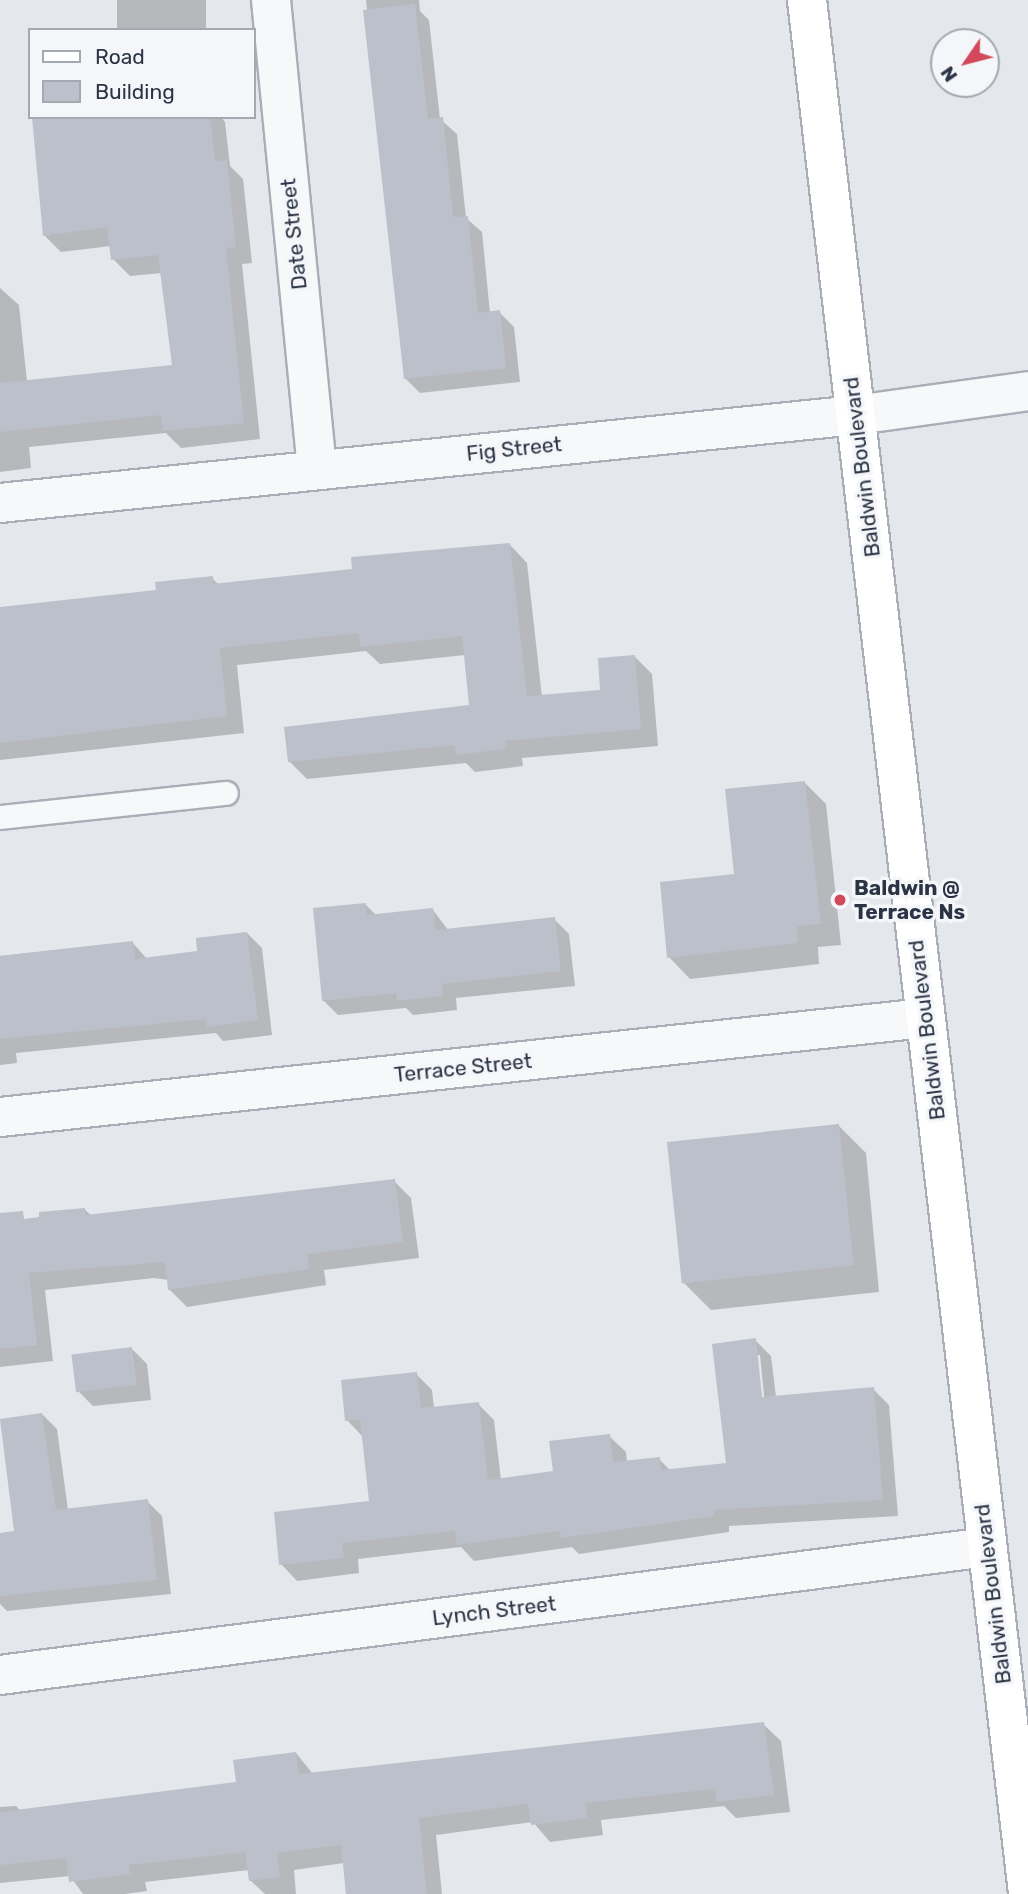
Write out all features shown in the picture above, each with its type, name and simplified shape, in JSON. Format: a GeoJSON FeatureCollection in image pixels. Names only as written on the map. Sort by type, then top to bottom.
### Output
{"type":"FeatureCollection","features":[{"type":"Feature","properties":{"kind":"main road","name":"Baldwin Boulevard"},"geometry":{"type":"LineString","coordinates":[[807,0],[1028,1894]]}},
{"type":"Feature","properties":{"kind":"street","name":"Date Street"},"geometry":{"type":"LineString","coordinates":[[271,0],[317,469]]}},
{"type":"Feature","properties":{"kind":"street","name":"Fig Street"},"geometry":{"type":"LineString","coordinates":[[0,503],[856,415],[1028,391]]}},
{"type":"Feature","properties":{"kind":"street","name":"Terrace Street"},"geometry":{"type":"LineString","coordinates":[[0,1117],[925,1018]]}},
{"type":"Feature","properties":{"kind":"street","name":"Lynch Street"},"geometry":{"type":"LineString","coordinates":[[0,1675],[987,1547]]}},
{"type":"Feature","properties":{"kind":"lane"},"geometry":{"type":"LineString","coordinates":[[0,817],[226,793]]}},
{"type":"Feature","properties":{"kind":"building"},"geometry":{"type":"Polygon","coordinates":[[[415,4],[428,119],[443,117],[453,217],[468,216],[478,313],[500,310],[506,368],[404,379],[363,10],[415,4]]]}},
{"type":"Feature","properties":{"kind":"building"},"geometry":{"type":"Polygon","coordinates":[[[32,119],[210,119],[215,161],[227,160],[236,247],[226,248],[244,423],[163,431],[161,415],[0,432],[0,383],[172,365],[158,255],[111,260],[107,227],[43,236],[32,119]]]}},
{"type":"Feature","properties":{"kind":"building"},"geometry":{"type":"Polygon","coordinates":[[[510,543],[527,696],[600,690],[598,658],[635,655],[641,729],[505,741],[506,749],[456,755],[455,745],[288,762],[284,727],[469,705],[462,636],[360,647],[359,633],[220,648],[227,716],[0,743],[0,607],[156,590],[155,582],[213,576],[213,584],[352,569],[351,557],[510,543]]]}},
{"type":"Feature","properties":{"kind":"building"},"geometry":{"type":"Polygon","coordinates":[[[805,781],[821,924],[797,926],[798,943],[667,958],[660,882],[734,874],[725,789],[805,781]]]}},
{"type":"Feature","properties":{"kind":"building"},"geometry":{"type":"Polygon","coordinates":[[[366,903],[367,915],[433,908],[436,930],[555,917],[561,971],[442,984],[443,996],[397,1001],[396,993],[322,1001],[313,908],[366,903]]]}},
{"type":"Feature","properties":{"kind":"building"},"geometry":{"type":"Polygon","coordinates":[[[247,932],[258,1020],[207,1027],[206,1019],[0,1039],[0,956],[133,941],[135,959],[197,951],[196,938],[247,932]]]}},
{"type":"Feature","properties":{"kind":"building"},"geometry":{"type":"Polygon","coordinates":[[[839,1124],[854,1265],[682,1283],[667,1142],[839,1124]]]}},
{"type":"Feature","properties":{"kind":"building"},"geometry":{"type":"Polygon","coordinates":[[[395,1179],[403,1242],[307,1254],[309,1269],[168,1290],[165,1262],[29,1273],[37,1345],[0,1349],[0,1213],[23,1211],[24,1219],[39,1218],[39,1212],[85,1208],[86,1215],[395,1179]]]}},
{"type":"Feature","properties":{"kind":"building"},"geometry":{"type":"Polygon","coordinates":[[[756,1338],[762,1397],[874,1387],[883,1500],[714,1510],[714,1516],[561,1538],[560,1531],[457,1545],[455,1531],[342,1543],[344,1558],[279,1565],[274,1512],[369,1501],[360,1419],[345,1421],[341,1380],[417,1372],[421,1408],[479,1402],[488,1480],[553,1471],[549,1441],[610,1434],[613,1462],[660,1457],[661,1470],[726,1463],[712,1344],[756,1338]]]}},
{"type":"Feature","properties":{"kind":"building"},"geometry":{"type":"Polygon","coordinates":[[[132,1347],[137,1385],[76,1392],[71,1354],[132,1347]]]}},
{"type":"Feature","properties":{"kind":"building"},"geometry":{"type":"Polygon","coordinates":[[[42,1413],[56,1510],[148,1499],[157,1580],[0,1596],[0,1533],[14,1531],[0,1419],[42,1413]]]}},
{"type":"Feature","properties":{"kind":"building"},"geometry":{"type":"Polygon","coordinates":[[[764,1722],[774,1795],[717,1802],[715,1789],[585,1803],[587,1818],[531,1825],[528,1804],[419,1818],[427,1894],[346,1894],[341,1845],[277,1853],[280,1877],[249,1881],[245,1852],[129,1865],[130,1874],[69,1882],[66,1858],[0,1865],[0,1812],[236,1782],[233,1760],[296,1752],[299,1774],[764,1722]]]}},
{"type":"Feature","properties":{"kind":"place","name":"Baldwin @ Terrace Ns"},"geometry":{"type":"Point","coordinates":[840,900]}}]}
